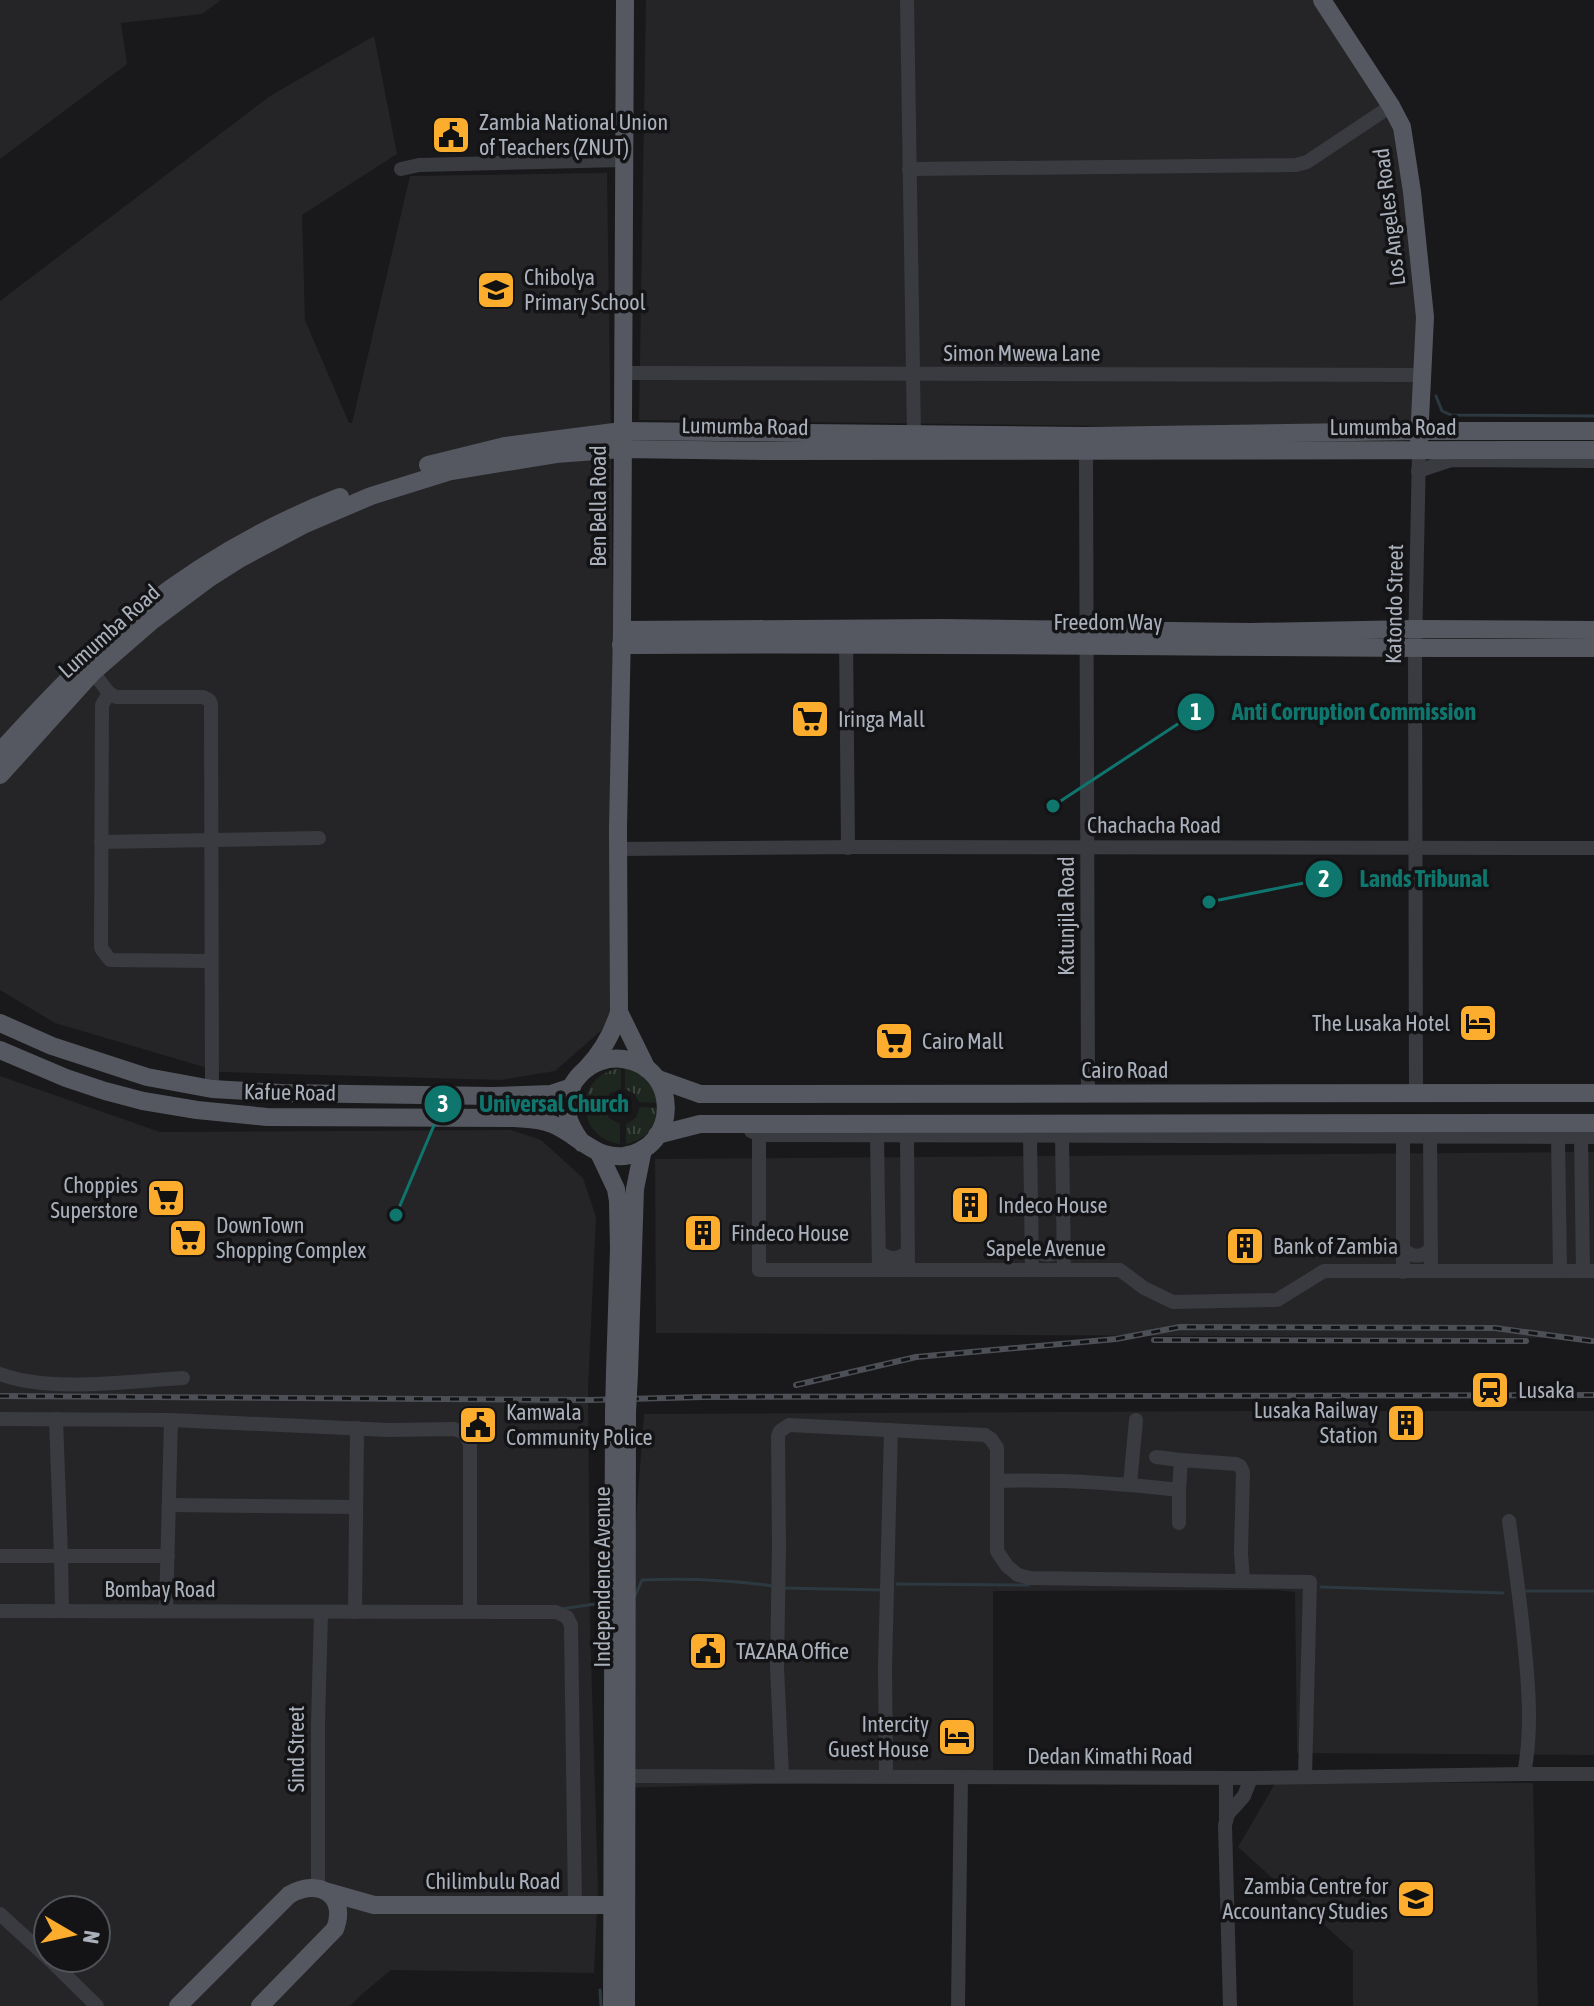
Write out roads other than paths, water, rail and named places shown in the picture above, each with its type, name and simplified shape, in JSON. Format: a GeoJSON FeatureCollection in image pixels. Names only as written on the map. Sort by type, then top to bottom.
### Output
{"type":"FeatureCollection","features":[{"type":"Feature","properties":{"kind":"main road","name":"Ben Bella Road"},"geometry":{"type":"LineString","coordinates":[[586,1069],[607,1043],[619,1012],[625,0]]}},
{"type":"Feature","properties":{"kind":"main road","name":"Los Angeles Road"},"geometry":{"type":"LineString","coordinates":[[1322,0],[1402,127],[1425,317],[1419,451]]}},
{"type":"Feature","properties":{"kind":"main road","name":"Lumumba Road"},"geometry":{"type":"LineString","coordinates":[[0,752],[89,667],[142,610],[201,568],[316,506],[445,460],[505,446],[622,440],[914,435],[1594,431]]}},
{"type":"Feature","properties":{"kind":"main road","name":"Lumumba Road"},"geometry":{"type":"LineString","coordinates":[[622,440],[771,451],[1594,450]]}},
{"type":"Feature","properties":{"kind":"main road","name":"Freedom Way"},"geometry":{"type":"LineString","coordinates":[[621,638],[1087,637],[1415,629],[1594,630]]}},
{"type":"Feature","properties":{"kind":"main road","name":"Freedom Way"},"geometry":{"type":"LineString","coordinates":[[1087,637],[1256,646],[1594,648]]}},
{"type":"Feature","properties":{"kind":"main road","name":"Lumumba Road"},"geometry":{"type":"LineString","coordinates":[[0,775],[89,667]]}},
{"type":"Feature","properties":{"kind":"main road","name":"Ben Bella Road"},"geometry":{"type":"LineString","coordinates":[[619,1012],[653,1074]]}},
{"type":"Feature","properties":{"kind":"main road","name":"Kafue Road"},"geometry":{"type":"LineString","coordinates":[[0,1023],[52,1046],[147,1077],[212,1089],[493,1096],[551,1094],[572,1087]]}},
{"type":"Feature","properties":{"kind":"main road","name":"Kafue Road"},"geometry":{"type":"LineString","coordinates":[[0,1050],[66,1078],[130,1098],[165,1105],[267,1117],[528,1119],[552,1124],[582,1143]]}},
{"type":"Feature","properties":{"kind":"main road"},"geometry":{"type":"LineString","coordinates":[[616,1059],[629,1060],[653,1074],[667,1103],[665,1120],[652,1142],[626,1155],[599,1153],[582,1143],[568,1116],[567,1100],[576,1078],[586,1069],[597,1062],[616,1059]]}},
{"type":"Feature","properties":{"kind":"main road","name":"Cairo Road"},"geometry":{"type":"LineString","coordinates":[[653,1074],[700,1094],[1594,1093]]}},
{"type":"Feature","properties":{"kind":"main road"},"geometry":{"type":"LineString","coordinates":[[1529,1093],[1535,1100],[1536,1109],[1529,1123]]}},
{"type":"Feature","properties":{"kind":"main road"},"geometry":{"type":"LineString","coordinates":[[1556,1093],[1548,1109],[1557,1130]]}},
{"type":"Feature","properties":{"kind":"main road"},"geometry":{"type":"LineString","coordinates":[[870,1094],[876,1101],[874,1129]]}},
{"type":"Feature","properties":{"kind":"main road"},"geometry":{"type":"LineString","coordinates":[[897,1094],[889,1110],[902,1129]]}},
{"type":"Feature","properties":{"kind":"main road"},"geometry":{"type":"LineString","coordinates":[[1227,1094],[1233,1100],[1235,1109],[1227,1123]]}},
{"type":"Feature","properties":{"kind":"main road"},"geometry":{"type":"LineString","coordinates":[[1254,1094],[1248,1100],[1247,1109],[1254,1123]]}},
{"type":"Feature","properties":{"kind":"main road"},"geometry":{"type":"LineString","coordinates":[[657,1135],[700,1124],[830,1129],[1193,1130],[1227,1123],[1254,1123],[1343,1130],[1453,1130],[1529,1123],[1557,1130],[1590,1132]]}},
{"type":"Feature","properties":{"kind":"main road","name":"Independence Avenue"},"geometry":{"type":"LineString","coordinates":[[612,2006],[611,1905],[622,1373],[635,1189],[643,1149]]}},
{"type":"Feature","properties":{"kind":"main road","name":"Independence Avenue"},"geometry":{"type":"LineString","coordinates":[[599,1153],[616,1189],[618,1201],[622,1373]]}},
{"type":"Feature","properties":{"kind":"main road","name":"Independence Avenue"},"geometry":{"type":"LineString","coordinates":[[621,1412],[626,1555],[626,2006]]}},
{"type":"Feature","properties":{"kind":"main road"},"geometry":{"type":"LineString","coordinates":[[178,2006],[289,1895],[306,1887],[323,1890],[337,1905],[339,1921]]}},
{"type":"Feature","properties":{"kind":"main road","name":"Chilimbulu Road"},"geometry":{"type":"LineString","coordinates":[[323,1890],[374,1905],[611,1905]]}},
{"type":"Feature","properties":{"kind":"main road","name":"Chilimbulu Road"},"geometry":{"type":"LineString","coordinates":[[260,2006],[330,1936],[339,1921],[374,1905]]}},
{"type":"Feature","properties":{"kind":"street"},"geometry":{"type":"LineString","coordinates":[[907,0],[914,435]]}},
{"type":"Feature","properties":{"kind":"street"},"geometry":{"type":"LineString","coordinates":[[909,169],[1296,165],[1307,162],[1391,106]]}},
{"type":"Feature","properties":{"kind":"street"},"geometry":{"type":"LineString","coordinates":[[401,169],[419,165],[623,160]]}},
{"type":"Feature","properties":{"kind":"street","name":"Simon Mwewa Lane"},"geometry":{"type":"LineString","coordinates":[[622,373],[1422,375]]}},
{"type":"Feature","properties":{"kind":"street","name":"Katunjila Road"},"geometry":{"type":"LineString","coordinates":[[1086,450],[1088,1094]]}},
{"type":"Feature","properties":{"kind":"street","name":"Katondo Street"},"geometry":{"type":"LineString","coordinates":[[1416,1093],[1415,629],[1419,451]]}},
{"type":"Feature","properties":{"kind":"street"},"geometry":{"type":"LineString","coordinates":[[1418,471],[1451,460],[1594,461]]}},
{"type":"Feature","properties":{"kind":"street"},"geometry":{"type":"LineString","coordinates":[[846,636],[848,848]]}},
{"type":"Feature","properties":{"kind":"street"},"geometry":{"type":"LineString","coordinates":[[89,667],[109,693],[116,697],[203,697],[211,704],[212,1089]]}},
{"type":"Feature","properties":{"kind":"street"},"geometry":{"type":"LineString","coordinates":[[109,693],[102,705],[101,948],[110,960],[211,961]]}},
{"type":"Feature","properties":{"kind":"street"},"geometry":{"type":"LineString","coordinates":[[101,842],[319,838]]}},
{"type":"Feature","properties":{"kind":"street","name":"Chachacha Road"},"geometry":{"type":"LineString","coordinates":[[618,849],[1594,848]]}},
{"type":"Feature","properties":{"kind":"street"},"geometry":{"type":"LineString","coordinates":[[738,1124],[759,1135],[830,1129]]}},
{"type":"Feature","properties":{"kind":"street"},"geometry":{"type":"LineString","coordinates":[[874,1129],[879,1270]]}},
{"type":"Feature","properties":{"kind":"street"},"geometry":{"type":"LineString","coordinates":[[902,1129],[908,1270]]}},
{"type":"Feature","properties":{"kind":"street"},"geometry":{"type":"LineString","coordinates":[[992,1129],[1030,1136],[1193,1130],[1343,1130],[1430,1136],[1453,1130],[1557,1130],[1560,1271]]}},
{"type":"Feature","properties":{"kind":"street"},"geometry":{"type":"LineString","coordinates":[[1588,1271],[1583,1250],[1590,1132]]}},
{"type":"Feature","properties":{"kind":"street","name":"Sapele Avenue"},"geometry":{"type":"LineString","coordinates":[[759,1135],[759,1270],[1120,1270],[1144,1288],[1173,1302],[1277,1300],[1324,1271],[1588,1271]]}},
{"type":"Feature","properties":{"kind":"street"},"geometry":{"type":"LineString","coordinates":[[1030,1136],[1032,1270]]}},
{"type":"Feature","properties":{"kind":"street"},"geometry":{"type":"LineString","coordinates":[[1062,1136],[1064,1270]]}},
{"type":"Feature","properties":{"kind":"street"},"geometry":{"type":"LineString","coordinates":[[1403,1136],[1403,1272]]}},
{"type":"Feature","properties":{"kind":"street"},"geometry":{"type":"LineString","coordinates":[[1430,1136],[1431,1271]]}},
{"type":"Feature","properties":{"kind":"street"},"geometry":{"type":"LineString","coordinates":[[1032,1248],[1047,1256],[1063,1249]]}},
{"type":"Feature","properties":{"kind":"street"},"geometry":{"type":"LineString","coordinates":[[1403,1249],[1417,1256],[1431,1249]]}},
{"type":"Feature","properties":{"kind":"street"},"geometry":{"type":"LineString","coordinates":[[1559,1250],[1571,1258],[1583,1250]]}},
{"type":"Feature","properties":{"kind":"street"},"geometry":{"type":"LineString","coordinates":[[879,1252],[893,1259],[908,1252]]}},
{"type":"Feature","properties":{"kind":"street"},"geometry":{"type":"LineString","coordinates":[[0,1374],[17,1380],[70,1384],[183,1378]]}},
{"type":"Feature","properties":{"kind":"street"},"geometry":{"type":"LineString","coordinates":[[0,1419],[171,1420],[389,1430],[454,1429],[465,1433],[470,1444],[470,1612]]}},
{"type":"Feature","properties":{"kind":"street"},"geometry":{"type":"LineString","coordinates":[[56,1419],[62,1611]]}},
{"type":"Feature","properties":{"kind":"street"},"geometry":{"type":"LineString","coordinates":[[166,1611],[171,1420]]}},
{"type":"Feature","properties":{"kind":"street"},"geometry":{"type":"LineString","coordinates":[[1130,1484],[1136,1420]]}},
{"type":"Feature","properties":{"kind":"street"},"geometry":{"type":"LineString","coordinates":[[782,1776],[777,1667],[778,1436],[789,1425],[985,1435],[997,1448],[997,1551],[1018,1575],[1030,1578],[1310,1582],[1305,1777]]}},
{"type":"Feature","properties":{"kind":"street"},"geometry":{"type":"LineString","coordinates":[[355,1612],[357,1428]]}},
{"type":"Feature","properties":{"kind":"street"},"geometry":{"type":"LineString","coordinates":[[886,1776],[885,1667],[891,1430]]}},
{"type":"Feature","properties":{"kind":"street"},"geometry":{"type":"LineString","coordinates":[[1156,1457],[1236,1464],[1243,1472],[1243,1581]]}},
{"type":"Feature","properties":{"kind":"street"},"geometry":{"type":"LineString","coordinates":[[1179,1523],[1181,1460]]}},
{"type":"Feature","properties":{"kind":"street"},"geometry":{"type":"LineString","coordinates":[[997,1481],[1074,1481],[1179,1490]]}},
{"type":"Feature","properties":{"kind":"street"},"geometry":{"type":"LineString","coordinates":[[169,1505],[356,1507]]}},
{"type":"Feature","properties":{"kind":"street"},"geometry":{"type":"LineString","coordinates":[[1509,1521],[1530,1699],[1529,1748],[1524,1774]]}},
{"type":"Feature","properties":{"kind":"street"},"geometry":{"type":"LineString","coordinates":[[0,1556],[168,1556]]}},
{"type":"Feature","properties":{"kind":"street","name":"Bombay Road"},"geometry":{"type":"LineString","coordinates":[[0,1611],[556,1612],[567,1617],[571,1625],[575,1905]]}},
{"type":"Feature","properties":{"kind":"street","name":"Sind Street"},"geometry":{"type":"LineString","coordinates":[[321,1612],[318,1724],[323,1890]]}},
{"type":"Feature","properties":{"kind":"street","name":"Dedan Kimathi Road"},"geometry":{"type":"LineString","coordinates":[[626,1776],[1251,1778],[1594,1774]]}},
{"type":"Feature","properties":{"kind":"street"},"geometry":{"type":"LineString","coordinates":[[958,2006],[961,1778]]}},
{"type":"Feature","properties":{"kind":"street"},"geometry":{"type":"LineString","coordinates":[[1226,1778],[1230,2006]]}},
{"type":"Feature","properties":{"kind":"street"},"geometry":{"type":"LineString","coordinates":[[1226,1819],[1244,1796],[1251,1778]]}},
{"type":"Feature","properties":{"kind":"street"},"geometry":{"type":"LineString","coordinates":[[0,1914],[32,1943]]}},
{"type":"Feature","properties":{"kind":"street"},"geometry":{"type":"LineString","coordinates":[[64,1974],[97,2006]]}},
{"type":"Feature","properties":{"kind":"waterway"},"geometry":{"type":"LineString","coordinates":[[1436,396],[1442,411],[1451,415],[1594,416]]}},
{"type":"Feature","properties":{"kind":"waterway"},"geometry":{"type":"LineString","coordinates":[[635,1596],[642,1580],[708,1580],[773,1586]]}},
{"type":"Feature","properties":{"kind":"waterway"},"geometry":{"type":"LineString","coordinates":[[897,1584],[1029,1585]]}},
{"type":"Feature","properties":{"kind":"waterway"},"geometry":{"type":"LineString","coordinates":[[1321,1587],[1503,1593]]}},
{"type":"Feature","properties":{"kind":"waterway"},"geometry":{"type":"LineString","coordinates":[[782,1588],[882,1590]]}},
{"type":"Feature","properties":{"kind":"waterway"},"geometry":{"type":"LineString","coordinates":[[1526,1591],[1594,1591]]}},
{"type":"Feature","properties":{"kind":"waterway"},"geometry":{"type":"LineString","coordinates":[[561,1609],[602,1603]]}},
{"type":"Feature","properties":{"kind":"waterway"},"geometry":{"type":"LineString","coordinates":[[600,1990],[601,2006]]}},
{"type":"Feature","properties":{"kind":"railway"},"geometry":{"type":"LineString","coordinates":[[796,1385],[916,1357],[1116,1339],[1180,1327],[1495,1328],[1592,1341]]}},
{"type":"Feature","properties":{"kind":"railway"},"geometry":{"type":"LineString","coordinates":[[1154,1340],[1526,1341]]}},
{"type":"Feature","properties":{"kind":"railway"},"geometry":{"type":"LineString","coordinates":[[0,1396],[590,1400],[703,1397],[1594,1395]]}},
{"type":"Feature","properties":{"kind":"place","name":"Zambia National Union of Teachers (ZNUT)"},"geometry":{"type":"Point","coordinates":[451,135]}},
{"type":"Feature","properties":{"kind":"place","name":"Chibolya Primary School"},"geometry":{"type":"Point","coordinates":[496,290]}},
{"type":"Feature","properties":{"kind":"place","name":"Iringa Mall"},"geometry":{"type":"Point","coordinates":[810,719]}},
{"type":"Feature","properties":{"kind":"place","name":"Anti Corruption Commission"},"geometry":{"type":"Point","coordinates":[1053,806]}},
{"type":"Feature","properties":{"kind":"place","name":"Lands Tribunal"},"geometry":{"type":"Point","coordinates":[1209,902]}},
{"type":"Feature","properties":{"kind":"place","name":"The Lusaka Hotel"},"geometry":{"type":"Point","coordinates":[1478,1023]}},
{"type":"Feature","properties":{"kind":"place","name":"Cairo Mall"},"geometry":{"type":"Point","coordinates":[894,1041]}},
{"type":"Feature","properties":{"kind":"place","name":"Choppies Superstore"},"geometry":{"type":"Point","coordinates":[166,1198]}},
{"type":"Feature","properties":{"kind":"place","name":"Indeco House"},"geometry":{"type":"Point","coordinates":[970,1205]}},
{"type":"Feature","properties":{"kind":"place","name":"Universal Church"},"geometry":{"type":"Point","coordinates":[396,1215]}},
{"type":"Feature","properties":{"kind":"place","name":"Findeco House"},"geometry":{"type":"Point","coordinates":[703,1233]}},
{"type":"Feature","properties":{"kind":"place","name":"DownTown Shopping Complex"},"geometry":{"type":"Point","coordinates":[188,1238]}},
{"type":"Feature","properties":{"kind":"place","name":"Bank of Zambia"},"geometry":{"type":"Point","coordinates":[1245,1246]}},
{"type":"Feature","properties":{"kind":"place","name":"Lusaka"},"geometry":{"type":"Point","coordinates":[1490,1390]}},
{"type":"Feature","properties":{"kind":"place","name":"Lusaka Railway Station"},"geometry":{"type":"Point","coordinates":[1406,1423]}},
{"type":"Feature","properties":{"kind":"place","name":"Kamwala Community Police"},"geometry":{"type":"Point","coordinates":[478,1425]}},
{"type":"Feature","properties":{"kind":"place","name":"TAZARA Office"},"geometry":{"type":"Point","coordinates":[708,1651]}},
{"type":"Feature","properties":{"kind":"place","name":"Intercity Guest House"},"geometry":{"type":"Point","coordinates":[957,1737]}},
{"type":"Feature","properties":{"kind":"place","name":"Zambia Centre for Accountancy Studies"},"geometry":{"type":"Point","coordinates":[1416,1899]}}]}
